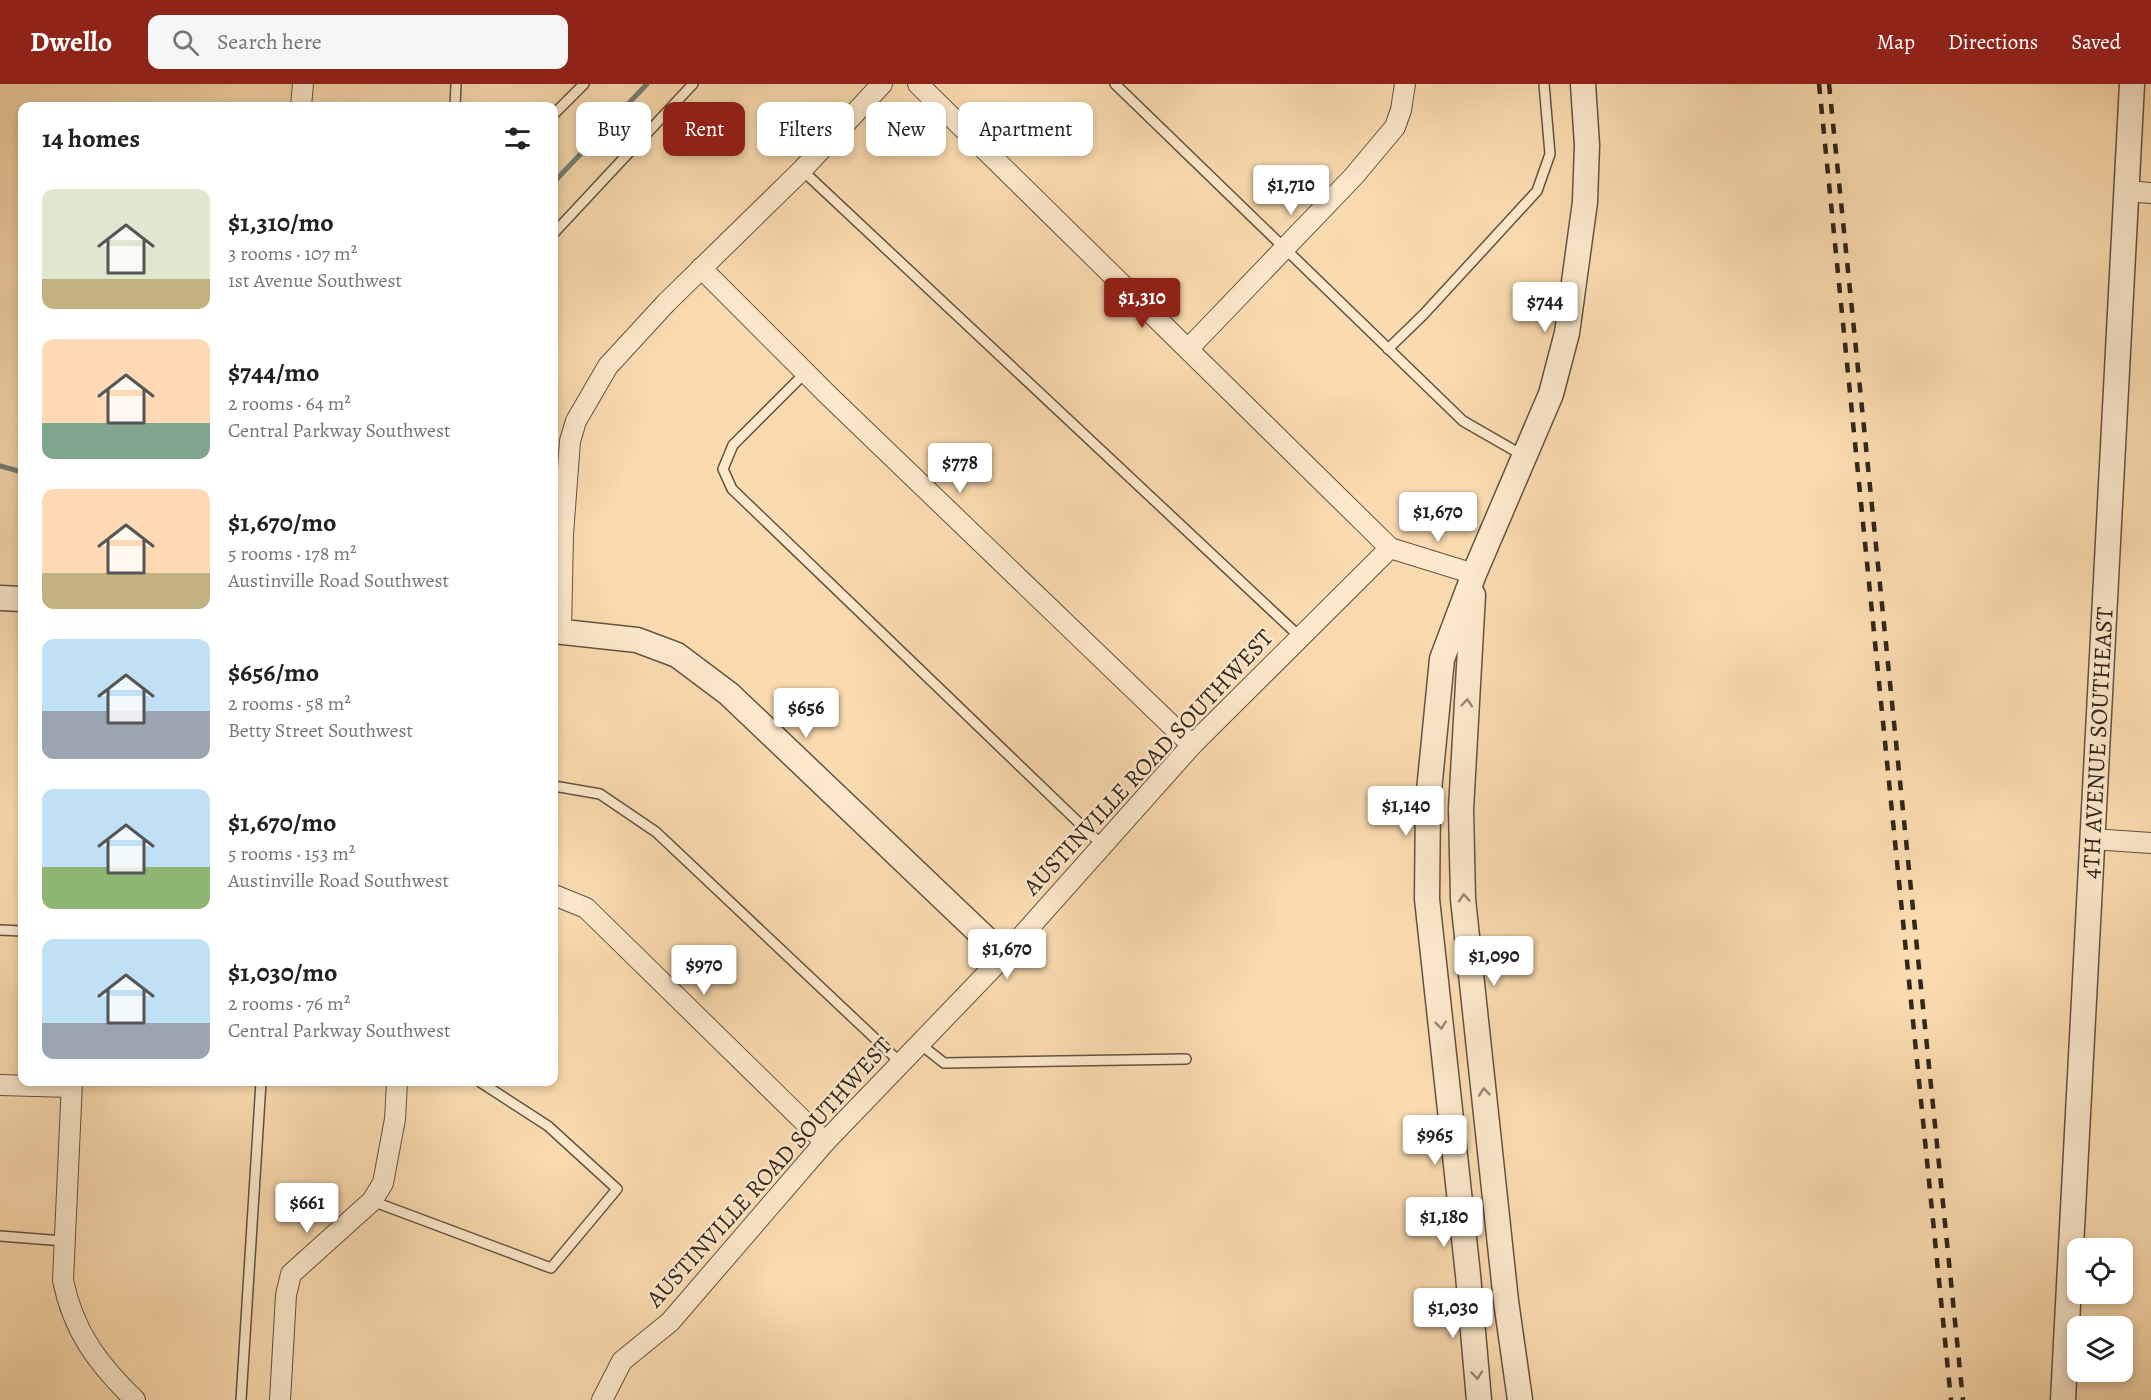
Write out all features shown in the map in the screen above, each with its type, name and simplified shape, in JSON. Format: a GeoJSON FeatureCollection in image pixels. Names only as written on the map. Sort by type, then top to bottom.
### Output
{"type":"FeatureCollection","features":[{"type":"Feature","properties":{"kind":"street"},"geometry":{"type":"LineString","coordinates":[[301,102],[303,84]]}},
{"type":"Feature","properties":{"kind":"street"},"geometry":{"type":"LineString","coordinates":[[558,616],[570,441],[576,421],[608,366],[701,268],[802,170],[882,84]]}},
{"type":"Feature","properties":{"kind":"street"},"geometry":{"type":"LineString","coordinates":[[918,84],[1390,548],[1474,574]]}},
{"type":"Feature","properties":{"kind":"street"},"geometry":{"type":"LineString","coordinates":[[1189,348],[1354,177],[1395,127],[1405,84]]}},
{"type":"Feature","properties":{"kind":"street"},"geometry":{"type":"LineString","coordinates":[[1479,1400],[1468,1275],[1427,899],[1426,849],[1442,659],[1474,574],[1551,394],[1574,294],[1585,202],[1587,145],[1583,84]]}},
{"type":"Feature","properties":{"kind":"street","name":"4TH AVENUE SOUTHEAST"},"geometry":{"type":"LineString","coordinates":[[2063,1400],[2132,84]]}},
{"type":"Feature","properties":{"kind":"street"},"geometry":{"type":"LineString","coordinates":[[2127,191],[2151,193]]}},
{"type":"Feature","properties":{"kind":"street"},"geometry":{"type":"LineString","coordinates":[[701,268],[1191,745]]}},
{"type":"Feature","properties":{"kind":"street","name":"AUSTINVILLE ROAD SOUTHWEST"},"geometry":{"type":"LineString","coordinates":[[602,1400],[622,1361],[670,1322],[825,1142],[1004,956],[1191,745],[1390,548]]}},
{"type":"Feature","properties":{"kind":"street"},"geometry":{"type":"LineString","coordinates":[[1474,574],[1461,809],[1463,899],[1506,1301],[1520,1400]]}},
{"type":"Feature","properties":{"kind":"street"},"geometry":{"type":"LineString","coordinates":[[0,598],[18,599]]}},
{"type":"Feature","properties":{"kind":"street"},"geometry":{"type":"LineString","coordinates":[[558,632],[637,640],[677,655],[729,694],[1004,956]]}},
{"type":"Feature","properties":{"kind":"street"},"geometry":{"type":"LineString","coordinates":[[2092,839],[2151,843]]}},
{"type":"Feature","properties":{"kind":"street"},"geometry":{"type":"LineString","coordinates":[[558,897],[586,908],[825,1142]]}},
{"type":"Feature","properties":{"kind":"street"},"geometry":{"type":"LineString","coordinates":[[0,1085],[18,1085]]}},
{"type":"Feature","properties":{"kind":"street"},"geometry":{"type":"LineString","coordinates":[[72,1086],[63,1280],[69,1308],[84,1341],[135,1400]]}},
{"type":"Feature","properties":{"kind":"street"},"geometry":{"type":"LineString","coordinates":[[280,1400],[286,1295],[291,1274],[372,1201],[383,1183],[395,1119],[397,1086]]}},
{"type":"Feature","properties":{"kind":"lane"},"geometry":{"type":"LineString","coordinates":[[454,102],[456,84]]}},
{"type":"Feature","properties":{"kind":"lane"},"geometry":{"type":"LineString","coordinates":[[558,110],[584,84]]}},
{"type":"Feature","properties":{"kind":"lane"},"geometry":{"type":"LineString","coordinates":[[558,229],[693,84]]}},
{"type":"Feature","properties":{"kind":"lane"},"geometry":{"type":"LineString","coordinates":[[1114,84],[1463,421],[1525,456]]}},
{"type":"Feature","properties":{"kind":"lane"},"geometry":{"type":"LineString","coordinates":[[1388,349],[1424,314],[1537,191],[1550,154],[1544,84]]}},
{"type":"Feature","properties":{"kind":"lane"},"geometry":{"type":"LineString","coordinates":[[802,170],[1299,636]]}},
{"type":"Feature","properties":{"kind":"lane"},"geometry":{"type":"LineString","coordinates":[[806,372],[734,445],[723,469],[732,489],[1101,845]]}},
{"type":"Feature","properties":{"kind":"lane"},"geometry":{"type":"LineString","coordinates":[[558,787],[600,794],[656,832],[902,1064]]}},
{"type":"Feature","properties":{"kind":"lane"},"geometry":{"type":"LineString","coordinates":[[0,930],[18,932]]}},
{"type":"Feature","properties":{"kind":"lane"},"geometry":{"type":"LineString","coordinates":[[920,1044],[944,1063],[1186,1059]]}},
{"type":"Feature","properties":{"kind":"lane"},"geometry":{"type":"LineString","coordinates":[[242,1400],[261,1086]]}},
{"type":"Feature","properties":{"kind":"lane"},"geometry":{"type":"LineString","coordinates":[[372,1201],[551,1268],[617,1189],[548,1126],[486,1086]]}},
{"type":"Feature","properties":{"kind":"lane"},"geometry":{"type":"LineString","coordinates":[[0,1236],[64,1241]]}},
{"type":"Feature","properties":{"kind":"waterway"},"geometry":{"type":"LineString","coordinates":[[558,178],[647,84]]}},
{"type":"Feature","properties":{"kind":"waterway"},"geometry":{"type":"LineString","coordinates":[[0,466],[18,471]]}},
{"type":"Feature","properties":{"kind":"railway"},"geometry":{"type":"LineString","coordinates":[[1819,84],[1951,1400]]}},
{"type":"Feature","properties":{"kind":"railway"},"geometry":{"type":"LineString","coordinates":[[1829,84],[1963,1400]]}}]}
